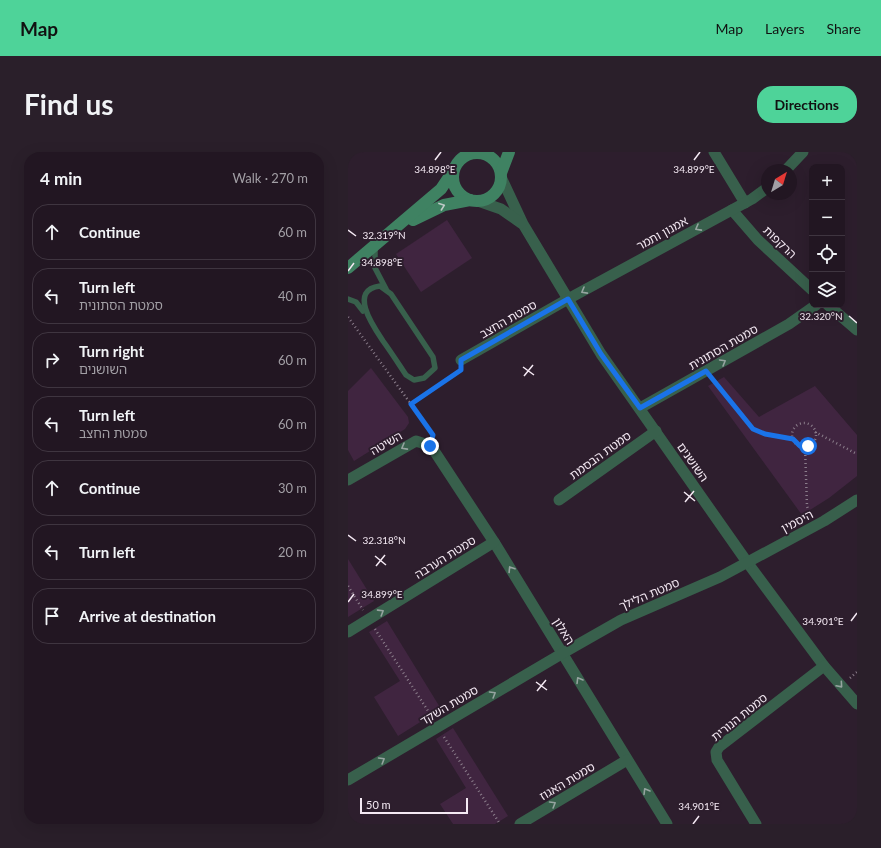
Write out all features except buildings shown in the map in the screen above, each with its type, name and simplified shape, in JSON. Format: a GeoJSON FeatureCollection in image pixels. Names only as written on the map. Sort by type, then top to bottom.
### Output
{"type":"FeatureCollection","features":[{"type":"Feature","properties":{"kind":"street"},"geometry":{"type":"LineString","coordinates":[[348,268],[395,230],[441,189],[460,159],[473,152],[479,152],[496,161],[501,175]]}},
{"type":"Feature","properties":{"kind":"street"},"geometry":{"type":"LineString","coordinates":[[395,230],[444,205],[485,200],[497,191],[509,152]]}},
{"type":"Feature","properties":{"kind":"street"},"geometry":{"type":"LineString","coordinates":[[714,152],[745,203]]}},
{"type":"Feature","properties":{"kind":"street"},"geometry":{"type":"LineString","coordinates":[[792,164],[803,152]]}},
{"type":"Feature","properties":{"kind":"street"},"geometry":{"type":"LineString","coordinates":[[453,171],[452,178],[458,192],[474,201]]}},
{"type":"Feature","properties":{"kind":"street","name":"השושנים"},"geometry":{"type":"LineString","coordinates":[[501,175],[523,224],[597,349],[747,562],[824,666],[857,704]]}},
{"type":"Feature","properties":{"kind":"street","name":"אמנון ותמר"},"geometry":{"type":"LineString","coordinates":[[568,299],[745,203],[761,192]]}},
{"type":"Feature","properties":{"kind":"street","name":"השושנים"},"geometry":{"type":"LineString","coordinates":[[474,201],[501,209],[523,224]]}},
{"type":"Feature","properties":{"kind":"street","name":"הרקפות"},"geometry":{"type":"LineString","coordinates":[[732,210],[758,240],[809,287]]}},
{"type":"Feature","properties":{"kind":"street","name":"סמטת החצב"},"geometry":{"type":"LineString","coordinates":[[461,360],[568,299]]}},
{"type":"Feature","properties":{"kind":"street","name":"סמטת הסתונית"},"geometry":{"type":"LineString","coordinates":[[640,408],[790,324],[812,308]]}},
{"type":"Feature","properties":{"kind":"street"},"geometry":{"type":"LineString","coordinates":[[831,308],[857,330]]}},
{"type":"Feature","properties":{"kind":"street","name":"סמטת הבסמת"},"geometry":{"type":"LineString","coordinates":[[559,500],[656,431]]}},
{"type":"Feature","properties":{"kind":"street","name":"השיטה"},"geometry":{"type":"LineString","coordinates":[[348,480],[416,441],[434,450]]}},
{"type":"Feature","properties":{"kind":"street","name":"האלון"},"geometry":{"type":"LineString","coordinates":[[434,450],[494,542],[667,824]]}},
{"type":"Feature","properties":{"kind":"street","name":"היסמין"},"geometry":{"type":"LineString","coordinates":[[747,562],[815,526],[857,500]]}},
{"type":"Feature","properties":{"kind":"street","name":"סמטת הערבה"},"geometry":{"type":"LineString","coordinates":[[348,632],[494,542]]}},
{"type":"Feature","properties":{"kind":"street","name":"סמטת הלילך"},"geometry":{"type":"LineString","coordinates":[[563,653],[625,618],[698,588],[747,562]]}},
{"type":"Feature","properties":{"kind":"street","name":"סמטת השקד"},"geometry":{"type":"LineString","coordinates":[[348,780],[563,653]]}},
{"type":"Feature","properties":{"kind":"street","name":"סמטת הנורית"},"geometry":{"type":"LineString","coordinates":[[756,824],[717,760],[716,752],[719,747],[824,666]]}},
{"type":"Feature","properties":{"kind":"street","name":"סמטת האגוז"},"geometry":{"type":"LineString","coordinates":[[520,824],[628,760]]}},
{"type":"Feature","properties":{"kind":"lane"},"geometry":{"type":"LineString","coordinates":[[348,298],[356,302],[409,378],[419,380],[431,374],[434,368],[432,357],[386,290],[375,268],[376,244]]}},
{"type":"Feature","properties":{"kind":"lane"},"geometry":{"type":"LineString","coordinates":[[365,314],[362,301],[367,289],[380,286],[386,290]]}},
{"type":"Feature","properties":{"kind":"path"},"geometry":{"type":"LineString","coordinates":[[348,317],[433,435],[434,450]]}},
{"type":"Feature","properties":{"kind":"path"},"geometry":{"type":"LineString","coordinates":[[411,404],[461,370],[461,360]]}},
{"type":"Feature","properties":{"kind":"path"},"geometry":{"type":"LineString","coordinates":[[706,371],[753,429],[765,434],[793,439]]}},
{"type":"Feature","properties":{"kind":"path"},"geometry":{"type":"LineString","coordinates":[[815,432],[812,444],[805,447],[797,445],[793,439],[794,428],[800,424],[811,426],[815,432],[857,454]]}},
{"type":"Feature","properties":{"kind":"path"},"geometry":{"type":"LineString","coordinates":[[805,447],[807,506],[815,526]]}},
{"type":"Feature","properties":{"kind":"path"},"geometry":{"type":"LineString","coordinates":[[348,586],[500,824]]}},
{"type":"Feature","properties":{"kind":"shaded area"},"geometry":{"type":"Polygon","coordinates":[[[447,220],[472,258],[421,292],[396,254],[447,220]]]}},
{"type":"Feature","properties":{"kind":"shaded area"},"geometry":{"type":"Polygon","coordinates":[[[371,368],[408,417],[409,423],[405,429],[354,461],[348,450],[348,391],[371,368]]]}},
{"type":"Feature","properties":{"kind":"shaded area"},"geometry":{"type":"Polygon","coordinates":[[[724,377],[759,417],[815,386],[857,435],[857,476],[829,498],[802,515],[708,386],[724,377]]]}},
{"type":"Feature","properties":{"kind":"shaded area"},"geometry":{"type":"Polygon","coordinates":[[[348,559],[374,601],[348,617],[348,559]]]}},
{"type":"Feature","properties":{"kind":"shaded area"},"geometry":{"type":"Polygon","coordinates":[[[387,621],[441,709],[398,736],[374,697],[400,681],[369,632],[387,621]]]}},
{"type":"Feature","properties":{"kind":"shaded area"},"geometry":{"type":"Polygon","coordinates":[[[453,728],[508,816],[495,824],[453,824],[440,804],[466,788],[436,739],[453,728]]]}},
{"type":"Feature","properties":{"kind":"route"},"geometry":{"type":"LineString","coordinates":[[430,446],[433,435],[411,404],[461,370],[461,360],[568,299],[601,354],[640,408],[706,371],[753,429],[780,438],[793,439],[797,445],[800,446],[808,446]]}}]}
